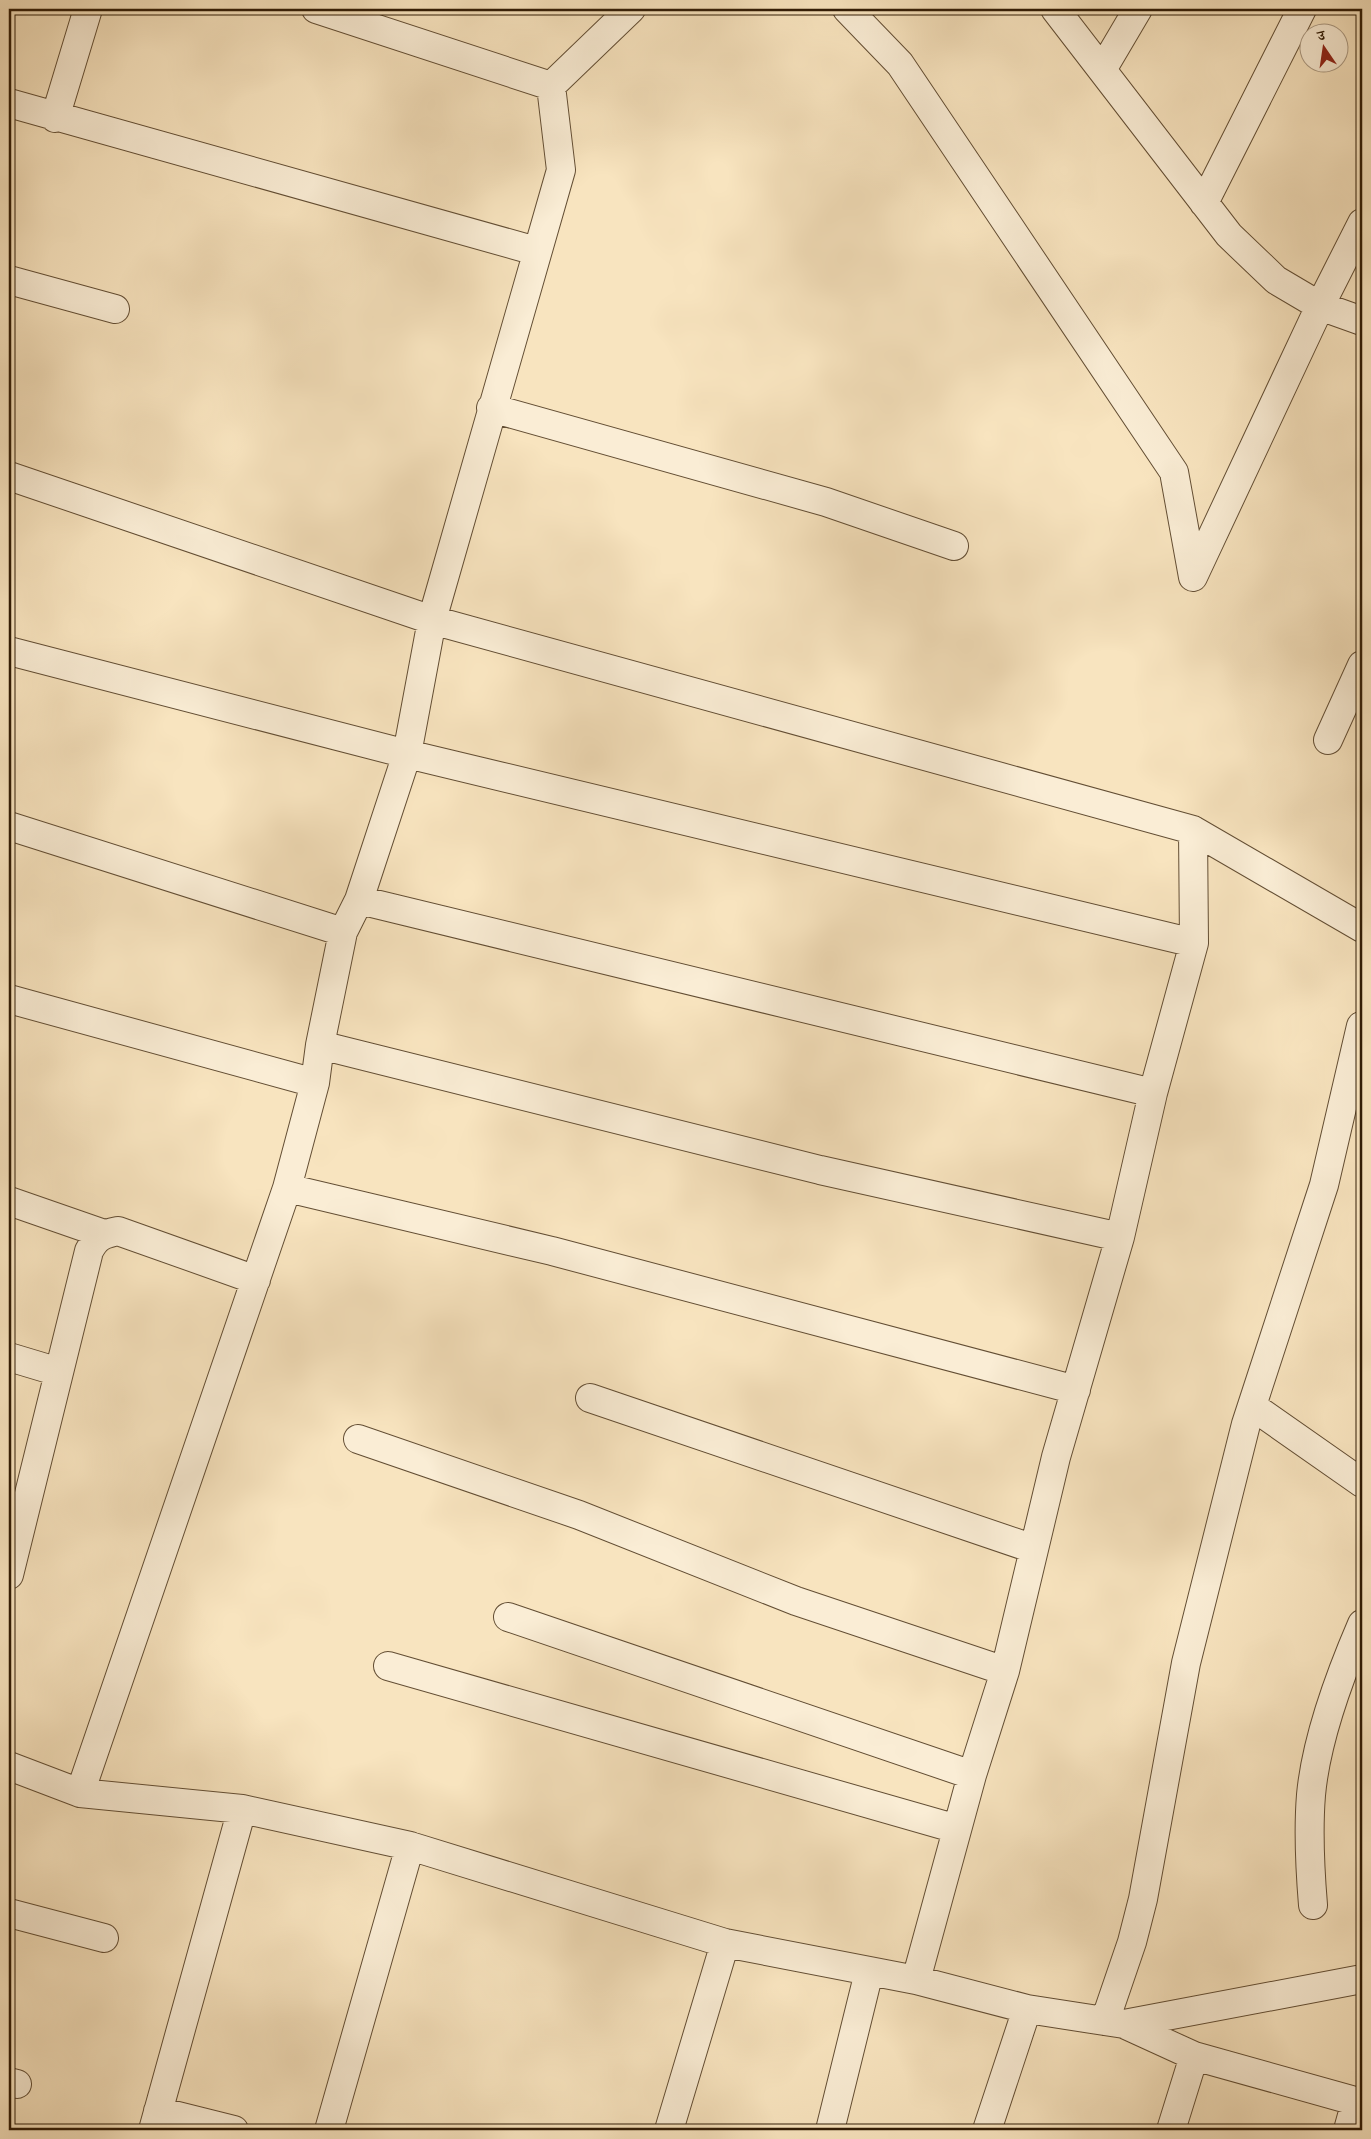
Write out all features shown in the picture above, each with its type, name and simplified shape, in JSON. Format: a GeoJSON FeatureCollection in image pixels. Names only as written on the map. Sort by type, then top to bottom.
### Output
{"type":"FeatureCollection","features":[{"type":"Feature","properties":{"kind":"street"},"geometry":{"type":"LineString","coordinates":[[55,118],[88,9]]}},
{"type":"Feature","properties":{"kind":"street"},"geometry":{"type":"LineString","coordinates":[[316,9],[551,86]]}},
{"type":"Feature","properties":{"kind":"street"},"geometry":{"type":"LineString","coordinates":[[551,86],[631,9]]}},
{"type":"Feature","properties":{"kind":"street"},"geometry":{"type":"LineString","coordinates":[[847,9],[900,64],[1174,472],[1194,577],[1320,306],[1362,223]]}},
{"type":"Feature","properties":{"kind":"street"},"geometry":{"type":"LineString","coordinates":[[1055,9],[1229,235],[1276,280],[1320,306],[1362,321]]}},
{"type":"Feature","properties":{"kind":"street"},"geometry":{"type":"LineString","coordinates":[[1102,70],[1138,9]]}},
{"type":"Feature","properties":{"kind":"street"},"geometry":{"type":"LineString","coordinates":[[1204,203],[1302,9]]}},
{"type":"Feature","properties":{"kind":"street"},"geometry":{"type":"LineString","coordinates":[[80,1793],[287,1188],[315,1082],[320,1045],[343,932],[359,900],[407,754],[432,620],[536,251],[561,170],[551,86]]}},
{"type":"Feature","properties":{"kind":"street"},"geometry":{"type":"LineString","coordinates":[[9,104],[536,251]]}},
{"type":"Feature","properties":{"kind":"street"},"geometry":{"type":"LineString","coordinates":[[9,280],[115,310]]}},
{"type":"Feature","properties":{"kind":"street"},"geometry":{"type":"LineString","coordinates":[[491,408],[826,502],[954,546]]}},
{"type":"Feature","properties":{"kind":"street"},"geometry":{"type":"LineString","coordinates":[[9,476],[432,620],[1193,830],[1362,928]]}},
{"type":"Feature","properties":{"kind":"street"},"geometry":{"type":"LineString","coordinates":[[9,651],[407,754],[1194,944]]}},
{"type":"Feature","properties":{"kind":"street"},"geometry":{"type":"LineString","coordinates":[[1328,740],[1362,665]]}},
{"type":"Feature","properties":{"kind":"street"},"geometry":{"type":"LineString","coordinates":[[9,826],[343,932]]}},
{"type":"Feature","properties":{"kind":"street"},"geometry":{"type":"LineString","coordinates":[[916,1980],[972,1775],[1005,1671],[1056,1457],[1120,1237],[1153,1093],[1194,944],[1193,830]]}},
{"type":"Feature","properties":{"kind":"street"},"geometry":{"type":"LineString","coordinates":[[359,900],[1153,1093]]}},
{"type":"Feature","properties":{"kind":"street"},"geometry":{"type":"LineString","coordinates":[[9,1000],[315,1082]]}},
{"type":"Feature","properties":{"kind":"street"},"geometry":{"type":"LineString","coordinates":[[1115,2022],[1143,1899],[1186,1663],[1252,1406],[1324,1185],[1361,1026]]}},
{"type":"Feature","properties":{"kind":"street"},"geometry":{"type":"LineString","coordinates":[[320,1045],[820,1170],[1120,1237]]}},
{"type":"Feature","properties":{"kind":"street"},"geometry":{"type":"LineString","coordinates":[[287,1188],[552,1251],[1076,1390]]}},
{"type":"Feature","properties":{"kind":"street"},"geometry":{"type":"LineString","coordinates":[[9,1201],[104,1234]]}},
{"type":"Feature","properties":{"kind":"street"},"geometry":{"type":"LineString","coordinates":[[9,1575],[89,1251],[95,1240],[104,1234],[118,1231],[256,1280]]}},
{"type":"Feature","properties":{"kind":"street"},"geometry":{"type":"LineString","coordinates":[[9,1357],[59,1372]]}},
{"type":"Feature","properties":{"kind":"street"},"geometry":{"type":"LineString","coordinates":[[590,1398],[1034,1549]]}},
{"type":"Feature","properties":{"kind":"street"},"geometry":{"type":"LineString","coordinates":[[1252,1406],[1362,1483]]}},
{"type":"Feature","properties":{"kind":"street"},"geometry":{"type":"LineString","coordinates":[[358,1439],[579,1515],[796,1601],[1005,1671]]}},
{"type":"Feature","properties":{"kind":"street"},"geometry":{"type":"LineString","coordinates":[[508,1617],[972,1775]]}},
{"type":"Feature","properties":{"kind":"street"},"geometry":{"type":"LineString","coordinates":[[1313,1905],[1310,1860],[1311,1795],[1319,1748],[1348,1657],[1362,1624]]}},
{"type":"Feature","properties":{"kind":"street"},"geometry":{"type":"LineString","coordinates":[[388,1666],[957,1829]]}},
{"type":"Feature","properties":{"kind":"street"},"geometry":{"type":"LineString","coordinates":[[9,1766],[80,1793],[242,1809],[410,1846],[725,1943],[916,1980],[1027,2009],[1115,2022],[1194,2056],[1359,2102],[1348,2130]]}},
{"type":"Feature","properties":{"kind":"street"},"geometry":{"type":"LineString","coordinates":[[234,2130],[155,2121],[242,1809]]}},
{"type":"Feature","properties":{"kind":"street"},"geometry":{"type":"LineString","coordinates":[[329,2130],[410,1846]]}},
{"type":"Feature","properties":{"kind":"street"},"geometry":{"type":"LineString","coordinates":[[9,1913],[104,1938]]}},
{"type":"Feature","properties":{"kind":"street"},"geometry":{"type":"LineString","coordinates":[[670,2130],[725,1943]]}},
{"type":"Feature","properties":{"kind":"street"},"geometry":{"type":"LineString","coordinates":[[830,2130],[869,1972]]}},
{"type":"Feature","properties":{"kind":"street"},"geometry":{"type":"LineString","coordinates":[[1115,2022],[1362,1979]]}},
{"type":"Feature","properties":{"kind":"street"},"geometry":{"type":"LineString","coordinates":[[987,2130],[1027,2009]]}},
{"type":"Feature","properties":{"kind":"street"},"geometry":{"type":"LineString","coordinates":[[1171,2130],[1194,2056]]}}]}
